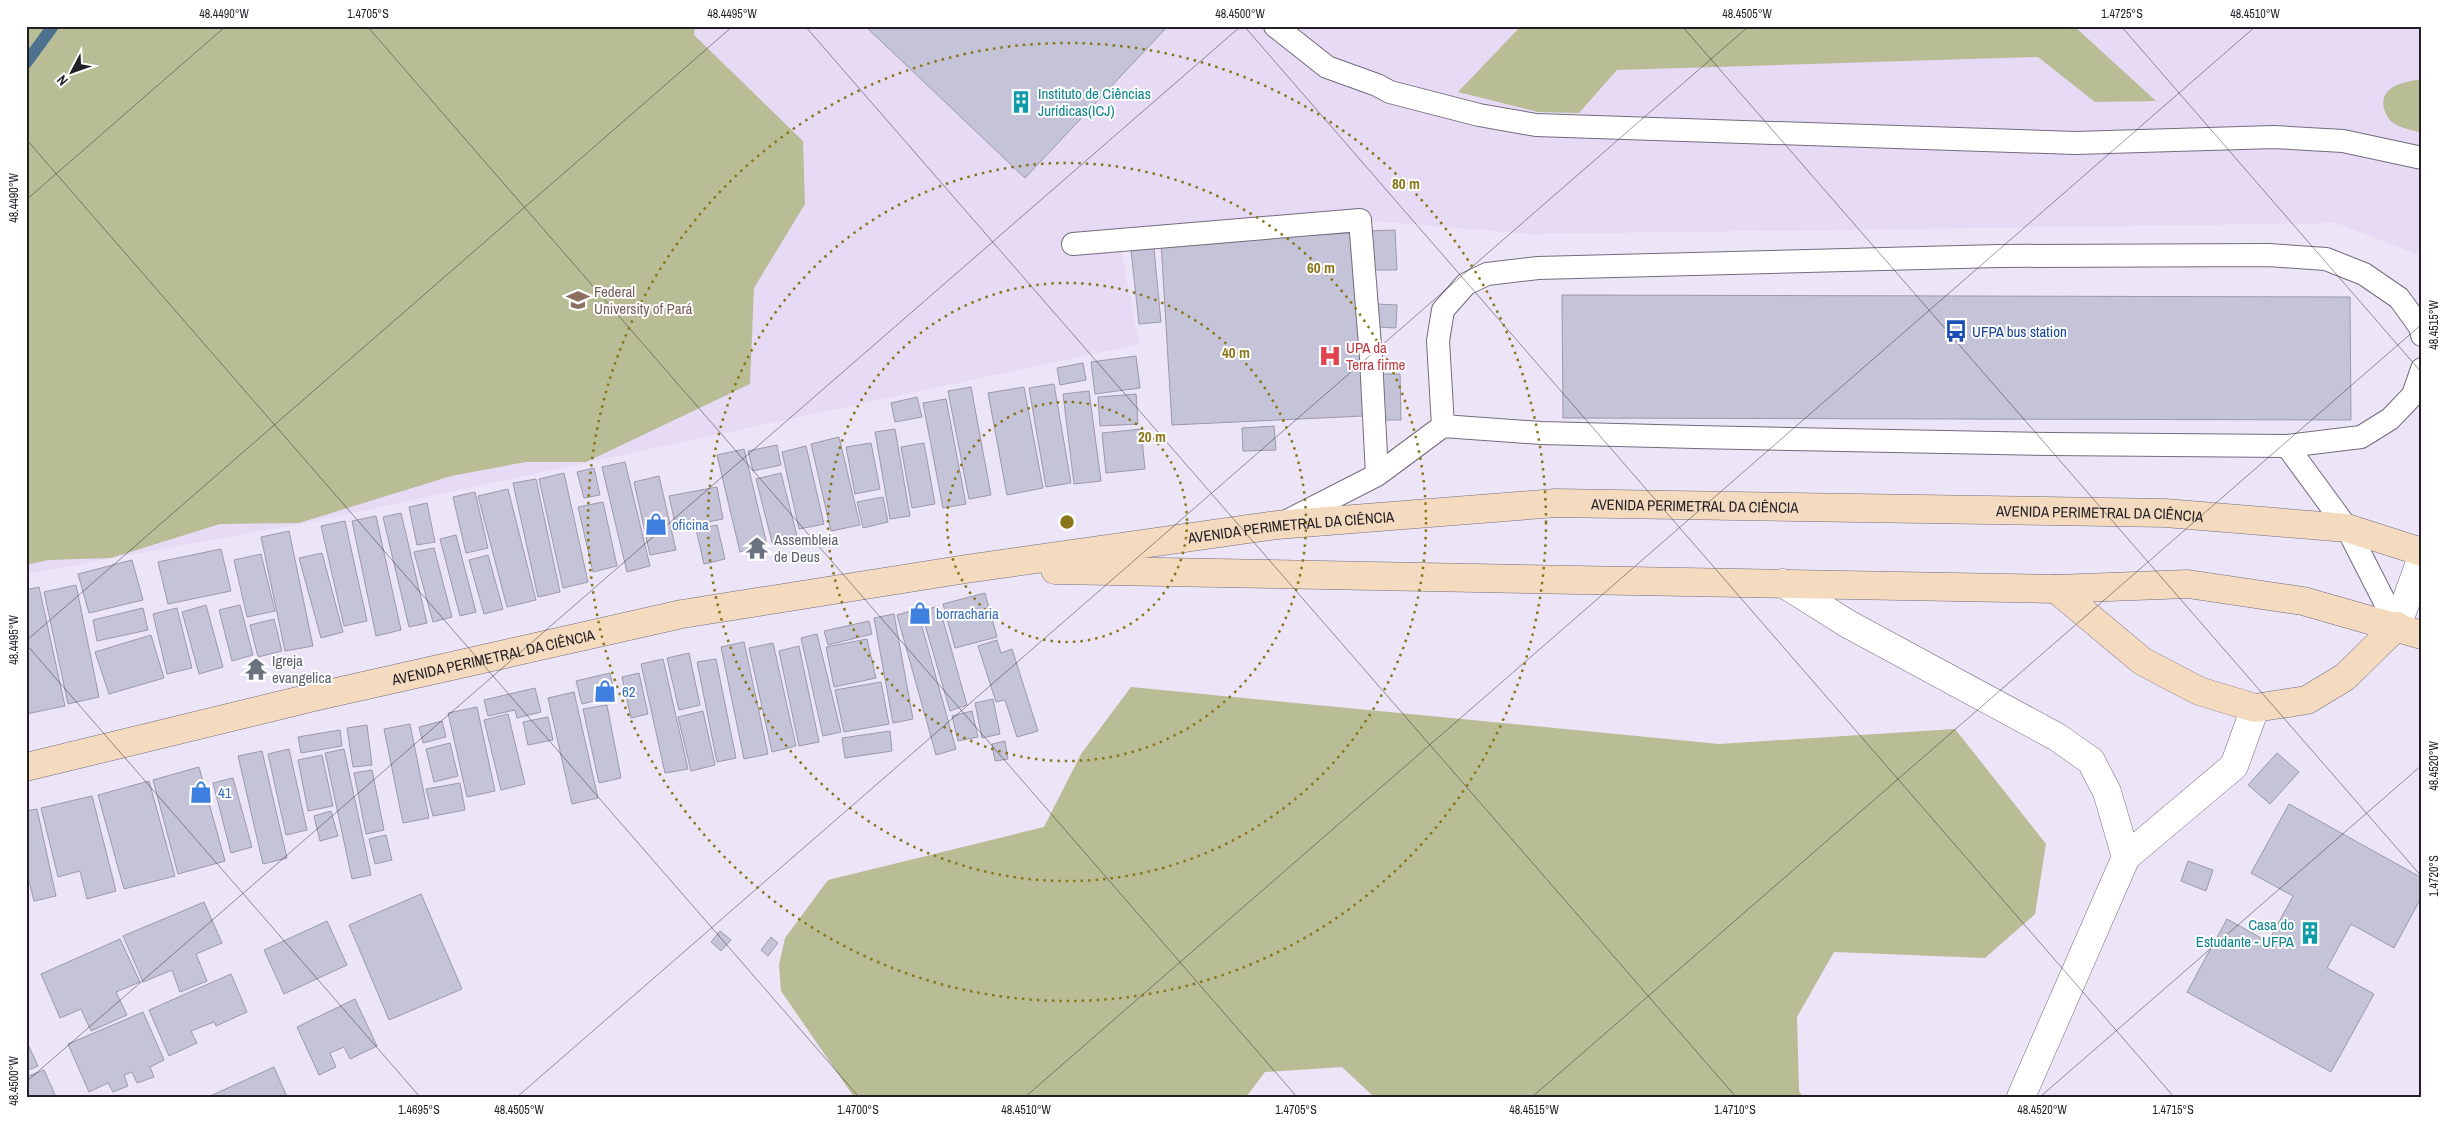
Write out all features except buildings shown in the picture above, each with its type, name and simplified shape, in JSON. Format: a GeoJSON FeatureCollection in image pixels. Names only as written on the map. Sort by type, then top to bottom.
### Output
{"type":"FeatureCollection","features":[{"type":"Feature","properties":{"kind":"main road","name":"AVENIDA PERIMETRAL DA CIÊNCIA"},"geometry":{"type":"LineString","coordinates":[[26,767],[314,696],[682,614],[966,569],[1277,526],[1556,503],[2165,513],[2347,528],[2422,552]]}},
{"type":"Feature","properties":{"kind":"main road","name":"AVENIDA PERIMETRAL DA CIÊNCIA"},"geometry":{"type":"LineString","coordinates":[[966,569],[2056,589],[2188,584],[2303,600],[2397,626],[2422,635]]}},
{"type":"Feature","properties":{"kind":"main road"},"geometry":{"type":"LineString","coordinates":[[2056,589],[2142,661],[2199,691],[2255,708],[2307,700],[2345,677],[2397,626]]}},
{"type":"Feature","properties":{"kind":"street"},"geometry":{"type":"LineString","coordinates":[[2397,626],[2422,557]]}},
{"type":"Feature","properties":{"kind":"street"},"geometry":{"type":"LineString","coordinates":[[1783,583],[1848,624],[2057,737],[2091,761],[2107,792],[2126,857]]}},
{"type":"Feature","properties":{"kind":"street"},"geometry":{"type":"LineString","coordinates":[[2021,1097],[2126,857],[2234,766],[2255,708]]}},
{"type":"Feature","properties":{"kind":"lane"},"geometry":{"type":"LineString","coordinates":[[1275,26],[1327,67],[1377,85],[1390,92],[1479,115],[1536,126],[2075,143],[2274,138],[2343,141],[2422,158]]}},
{"type":"Feature","properties":{"kind":"lane"},"geometry":{"type":"LineString","coordinates":[[1073,244],[1360,220],[1371,358],[1377,475]]}},
{"type":"Feature","properties":{"kind":"lane"},"geometry":{"type":"LineString","coordinates":[[1442,426],[1438,341],[1443,310],[1466,284],[1486,274],[1538,268],[1999,256],[2268,255],[2316,258],[2326,259],[2364,274],[2399,298],[2420,327],[2422,335]]}},
{"type":"Feature","properties":{"kind":"lane"},"geometry":{"type":"LineString","coordinates":[[1277,526],[1377,475],[1442,426],[1541,433],[1696,437],[2050,444],[2287,446],[2361,437],[2390,420],[2412,395],[2422,369]]}},
{"type":"Feature","properties":{"kind":"lane"},"geometry":{"type":"LineString","coordinates":[[2287,446],[2347,528],[2397,626]]}},
{"type":"Feature","properties":{"kind":"shaded area","name":"Federal University of Pará"},"geometry":{"type":"Polygon","coordinates":[[[26,26],[2422,26],[2422,256],[2336,223],[1532,234],[1360,220],[1119,238],[1139,344],[315,521],[26,574],[26,26]]]}},
{"type":"Feature","properties":{"kind":"green space"},"geometry":{"type":"Polygon","coordinates":[[[26,26],[695,26],[694,35],[803,141],[805,204],[754,288],[750,384],[586,462],[526,462],[451,476],[299,523],[220,524],[111,558],[48,560],[26,565],[26,26]]]}},
{"type":"Feature","properties":{"kind":"green space"},"geometry":{"type":"Polygon","coordinates":[[[1521,26],[2074,26],[2156,101],[2095,102],[2038,57],[1617,70],[1579,113],[1538,112],[1458,92],[1521,26]]]}},
{"type":"Feature","properties":{"kind":"green space"},"geometry":{"type":"Polygon","coordinates":[[[2422,79],[2422,133],[2401,127],[2391,121],[2384,109],[2384,101],[2385,95],[2395,86],[2422,79]]]}},
{"type":"Feature","properties":{"kind":"green space"},"geometry":{"type":"Polygon","coordinates":[[[1131,687],[1719,744],[1955,729],[2046,844],[2035,914],[1985,958],[1834,952],[1797,1017],[1799,1091],[1803,1097],[1374,1097],[1342,1067],[1265,1072],[1246,1097],[854,1097],[781,991],[779,965],[785,938],[828,880],[1044,827],[1081,754],[1131,687]]]}},
{"type":"Feature","properties":{"kind":"waterway"},"geometry":{"type":"LineString","coordinates":[[26,63],[53,26]]}},
{"type":"Feature","properties":{"kind":"place","name":"Instituto de Ciências Jurídicas(ICJ)"},"geometry":{"type":"Point","coordinates":[1021,102]}},
{"type":"Feature","properties":{"kind":"place","name":"Federal University of Pará"},"geometry":{"type":"Point","coordinates":[578,300]}},
{"type":"Feature","properties":{"kind":"place","name":"UFPA bus station"},"geometry":{"type":"Point","coordinates":[1956,331]}},
{"type":"Feature","properties":{"kind":"place","name":"UPA da Terra firme"},"geometry":{"type":"Point","coordinates":[1330,356]}},
{"type":"Feature","properties":{"kind":"place","name":"oficina"},"geometry":{"type":"Point","coordinates":[656,524]}},
{"type":"Feature","properties":{"kind":"place","name":"Assembleia de Deus"},"geometry":{"type":"Point","coordinates":[757,548]}},
{"type":"Feature","properties":{"kind":"place","name":"borracharia"},"geometry":{"type":"Point","coordinates":[920,613]}},
{"type":"Feature","properties":{"kind":"place","name":"Igreja evangelica"},"geometry":{"type":"Point","coordinates":[256,669]}},
{"type":"Feature","properties":{"kind":"place","name":"62"},"geometry":{"type":"Point","coordinates":[605,691]}},
{"type":"Feature","properties":{"kind":"place","name":"41"},"geometry":{"type":"Point","coordinates":[201,792]}},
{"type":"Feature","properties":{"kind":"place","name":"Casa do Estudante - UFPA"},"geometry":{"type":"Point","coordinates":[2310,933]}}]}
